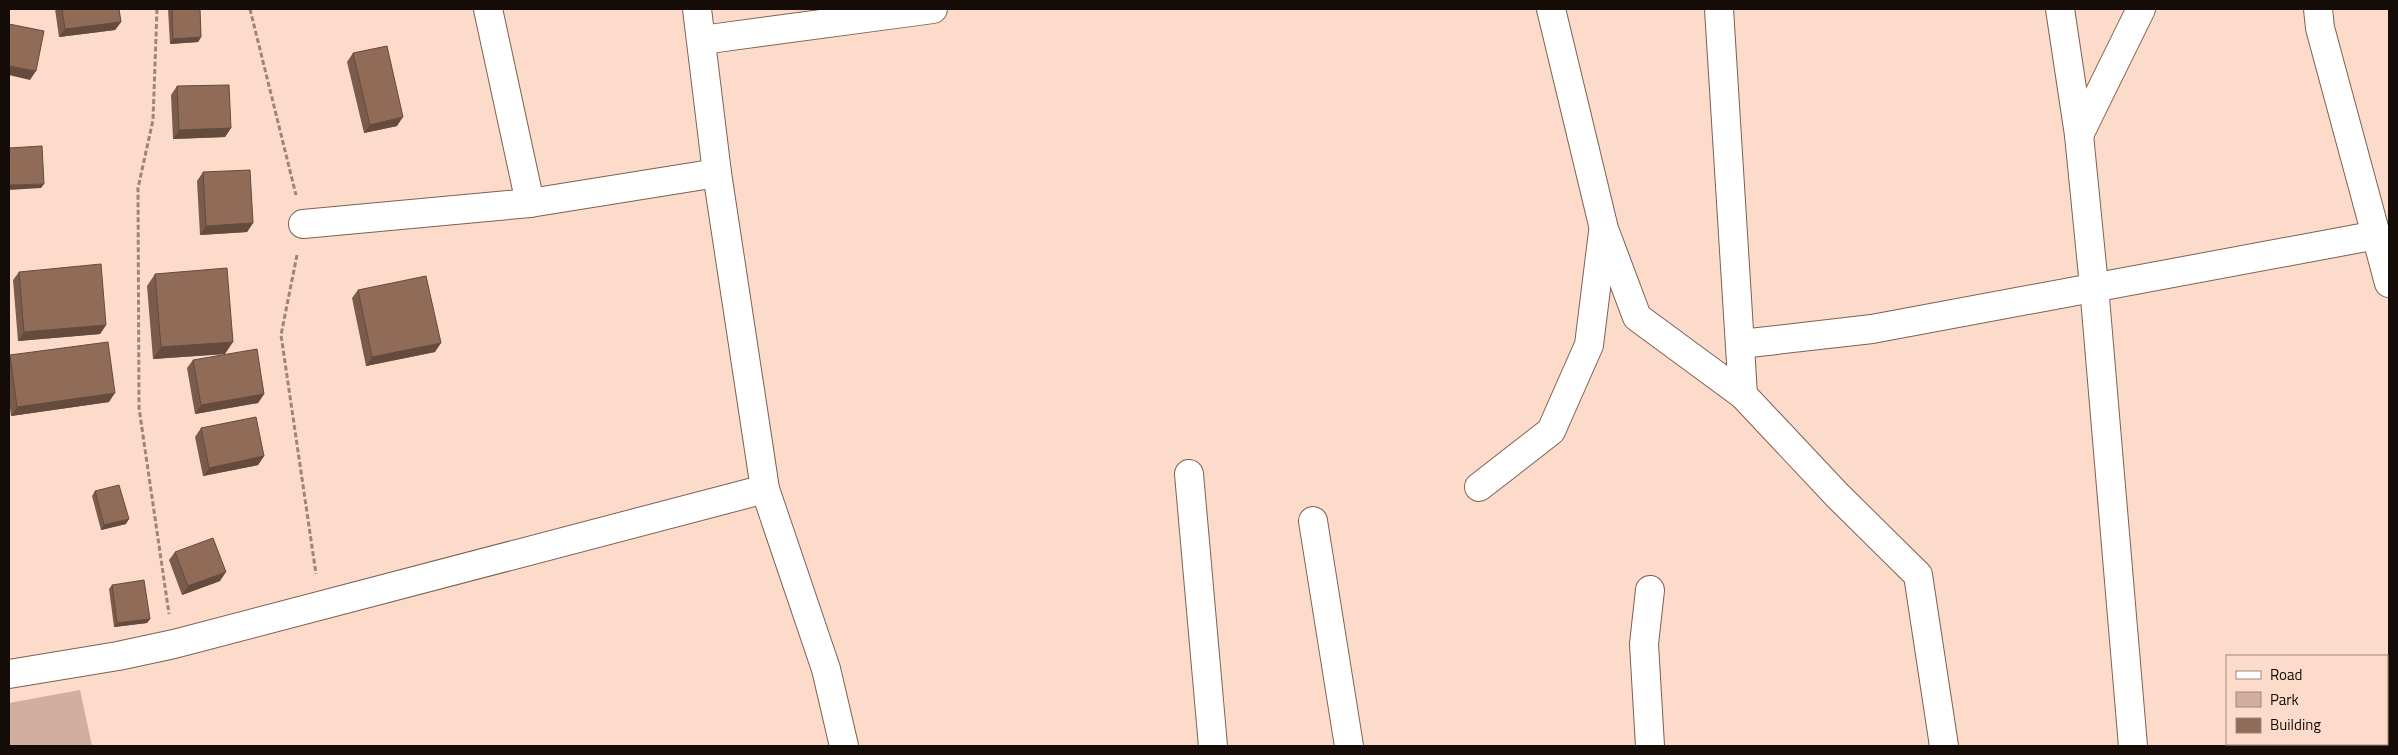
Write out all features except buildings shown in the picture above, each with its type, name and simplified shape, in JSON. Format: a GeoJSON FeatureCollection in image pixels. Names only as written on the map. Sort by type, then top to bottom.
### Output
{"type":"FeatureCollection","features":[{"type":"Feature","properties":{"kind":"street"},"geometry":{"type":"LineString","coordinates":[[488,9],[530,203]]}},
{"type":"Feature","properties":{"kind":"street"},"geometry":{"type":"LineString","coordinates":[[697,9],[717,173],[765,488],[826,669],[844,746]]}},
{"type":"Feature","properties":{"kind":"street"},"geometry":{"type":"LineString","coordinates":[[702,40],[933,9]]}},
{"type":"Feature","properties":{"kind":"street"},"geometry":{"type":"LineString","coordinates":[[1551,9],[1604,229],[1637,317],[1743,395],[1838,496],[1918,575],[1944,746]]}},
{"type":"Feature","properties":{"kind":"street"},"geometry":{"type":"LineString","coordinates":[[1719,9],[1743,395]]}},
{"type":"Feature","properties":{"kind":"street"},"geometry":{"type":"LineString","coordinates":[[2060,9],[2079,136],[2094,286],[2133,746]]}},
{"type":"Feature","properties":{"kind":"street"},"geometry":{"type":"LineString","coordinates":[[2079,136],[2141,9]]}},
{"type":"Feature","properties":{"kind":"street"},"geometry":{"type":"LineString","coordinates":[[2318,9],[2320,28],[2383,240],[2389,283]]}},
{"type":"Feature","properties":{"kind":"street"},"geometry":{"type":"LineString","coordinates":[[303,224],[530,203],[717,173]]}},
{"type":"Feature","properties":{"kind":"street"},"geometry":{"type":"LineString","coordinates":[[1479,487],[1551,431],[1588,345],[1604,229]]}},
{"type":"Feature","properties":{"kind":"street"},"geometry":{"type":"LineString","coordinates":[[1741,344],[1872,328],[2094,286],[2383,240]]}},
{"type":"Feature","properties":{"kind":"street"},"geometry":{"type":"LineString","coordinates":[[1189,474],[1213,746]]}},
{"type":"Feature","properties":{"kind":"street"},"geometry":{"type":"LineString","coordinates":[[9,674],[118,656],[174,644],[765,488]]}},
{"type":"Feature","properties":{"kind":"street"},"geometry":{"type":"LineString","coordinates":[[1313,521],[1349,746]]}},
{"type":"Feature","properties":{"kind":"street"},"geometry":{"type":"LineString","coordinates":[[1650,590],[1644,644],[1650,746]]}},
{"type":"Feature","properties":{"kind":"path"},"geometry":{"type":"LineString","coordinates":[[157,9],[153,120],[138,188],[138,408],[174,644]]}},
{"type":"Feature","properties":{"kind":"path"},"geometry":{"type":"LineString","coordinates":[[250,9],[303,224],[281,335],[321,606]]}},
{"type":"Feature","properties":{"kind":"green space"},"geometry":{"type":"Polygon","coordinates":[[[80,690],[92,746],[9,746],[9,703],[80,690]]]}}]}
